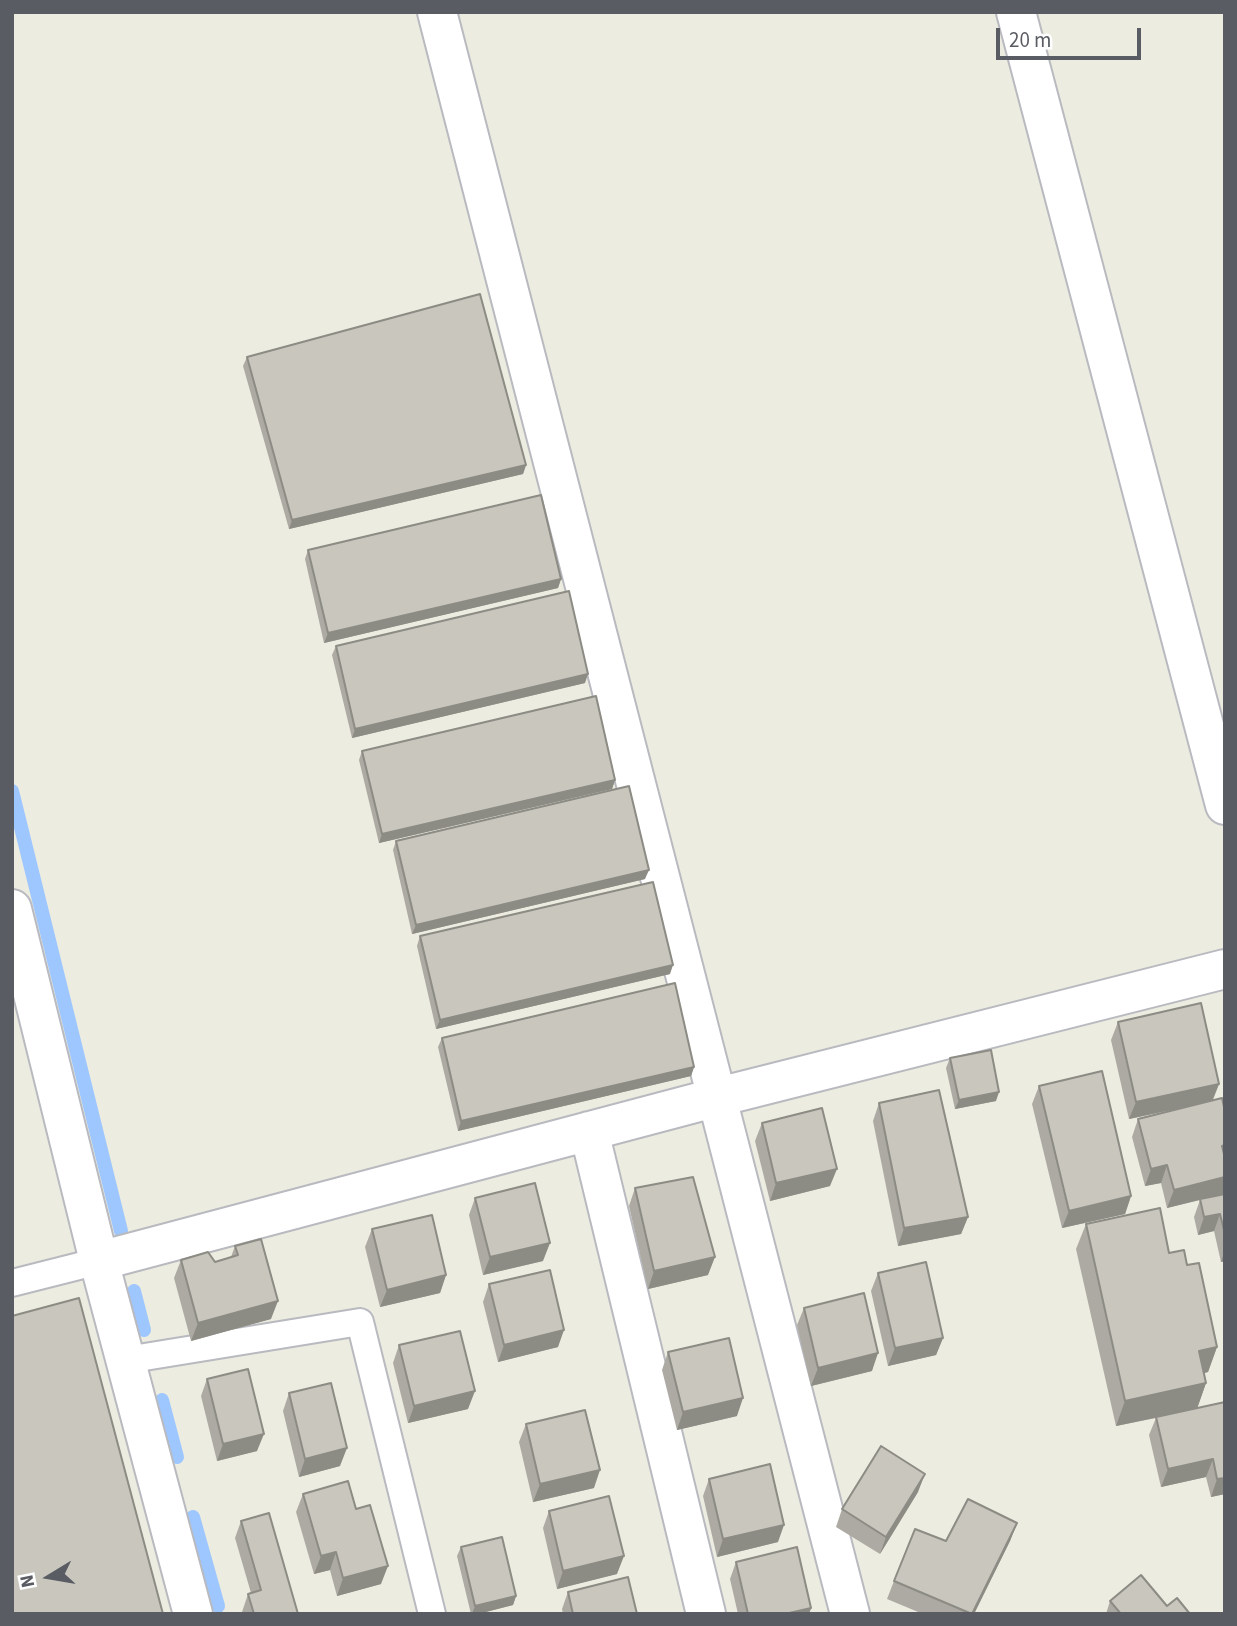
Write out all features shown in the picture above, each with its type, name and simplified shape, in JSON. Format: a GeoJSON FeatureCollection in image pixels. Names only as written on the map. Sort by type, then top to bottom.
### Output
{"type":"FeatureCollection","features":[{"type":"Feature","properties":{"kind":"street"},"geometry":{"type":"LineString","coordinates":[[437,12],[714,1098],[850,1614]]}},
{"type":"Feature","properties":{"kind":"street"},"geometry":{"type":"LineString","coordinates":[[1016,12],[1225,805]]}},
{"type":"Feature","properties":{"kind":"street"},"geometry":{"type":"LineString","coordinates":[[12,909],[99,1261],[193,1614]]}},
{"type":"Feature","properties":{"kind":"street"},"geometry":{"type":"LineString","coordinates":[[99,1261],[714,1098],[1225,969]]}},
{"type":"Feature","properties":{"kind":"street"},"geometry":{"type":"LineString","coordinates":[[589,1131],[706,1614]]}},
{"type":"Feature","properties":{"kind":"lane"},"geometry":{"type":"LineString","coordinates":[[12,1283],[99,1261]]}},
{"type":"Feature","properties":{"kind":"lane"},"geometry":{"type":"LineString","coordinates":[[126,1360],[360,1322],[432,1614]]}},
{"type":"Feature","properties":{"kind":"building"},"geometry":{"type":"Polygon","coordinates":[[[480,294],[526,465],[292,520],[247,357],[480,294]]]}},
{"type":"Feature","properties":{"kind":"building"},"geometry":{"type":"Polygon","coordinates":[[[541,495],[561,579],[328,633],[308,550],[541,495]]]}},
{"type":"Feature","properties":{"kind":"building"},"geometry":{"type":"Polygon","coordinates":[[[569,591],[588,674],[355,729],[336,646],[569,591]]]}},
{"type":"Feature","properties":{"kind":"building"},"geometry":{"type":"Polygon","coordinates":[[[596,696],[615,780],[382,834],[362,751],[596,696]]]}},
{"type":"Feature","properties":{"kind":"building"},"geometry":{"type":"Polygon","coordinates":[[[629,786],[649,870],[416,925],[396,841],[629,786]]]}},
{"type":"Feature","properties":{"kind":"building"},"geometry":{"type":"Polygon","coordinates":[[[653,882],[673,965],[440,1020],[420,936],[653,882]]]}},
{"type":"Feature","properties":{"kind":"building"},"geometry":{"type":"Polygon","coordinates":[[[675,983],[694,1067],[461,1121],[442,1038],[675,983]]]}},
{"type":"Feature","properties":{"kind":"building"},"geometry":{"type":"Polygon","coordinates":[[[1201,1003],[1219,1084],[1136,1102],[1118,1022],[1201,1003]]]}},
{"type":"Feature","properties":{"kind":"building"},"geometry":{"type":"Polygon","coordinates":[[[991,1050],[999,1092],[959,1100],[950,1058],[991,1050]]]}},
{"type":"Feature","properties":{"kind":"building"},"geometry":{"type":"Polygon","coordinates":[[[1102,1071],[1131,1196],[1069,1211],[1039,1086],[1102,1071]]]}},
{"type":"Feature","properties":{"kind":"building"},"geometry":{"type":"Polygon","coordinates":[[[939,1090],[968,1217],[904,1228],[879,1103],[939,1090]]]}},
{"type":"Feature","properties":{"kind":"building"},"geometry":{"type":"Polygon","coordinates":[[[1222,1098],[1225,1111],[1225,1145],[1222,1146],[1225,1177],[1174,1190],[1167,1165],[1151,1169],[1138,1119],[1222,1098]]]}},
{"type":"Feature","properties":{"kind":"building"},"geometry":{"type":"Polygon","coordinates":[[[822,1108],[837,1169],[776,1183],[762,1123],[822,1108]]]}},
{"type":"Feature","properties":{"kind":"building"},"geometry":{"type":"Polygon","coordinates":[[[693,1177],[715,1257],[654,1271],[635,1188],[693,1177]]]}},
{"type":"Feature","properties":{"kind":"building"},"geometry":{"type":"Polygon","coordinates":[[[535,1183],[550,1243],[490,1257],[475,1198],[535,1183]]]}},
{"type":"Feature","properties":{"kind":"building"},"geometry":{"type":"Polygon","coordinates":[[[1225,1194],[1225,1234],[1220,1214],[1204,1217],[1200,1199],[1225,1194]]]}},
{"type":"Feature","properties":{"kind":"building"},"geometry":{"type":"Polygon","coordinates":[[[1160,1208],[1169,1253],[1184,1250],[1187,1265],[1199,1263],[1217,1347],[1199,1351],[1206,1383],[1125,1401],[1086,1224],[1160,1208]]]}},
{"type":"Feature","properties":{"kind":"building"},"geometry":{"type":"Polygon","coordinates":[[[432,1215],[446,1275],[387,1290],[372,1229],[432,1215]]]}},
{"type":"Feature","properties":{"kind":"building"},"geometry":{"type":"Polygon","coordinates":[[[261,1239],[278,1301],[198,1323],[181,1260],[208,1252],[215,1262],[238,1255],[235,1246],[261,1239]]]}},
{"type":"Feature","properties":{"kind":"building"},"geometry":{"type":"Polygon","coordinates":[[[926,1262],[943,1338],[895,1348],[878,1273],[926,1262]]]}},
{"type":"Feature","properties":{"kind":"building"},"geometry":{"type":"Polygon","coordinates":[[[550,1270],[564,1330],[504,1345],[489,1284],[550,1270]]]}},
{"type":"Feature","properties":{"kind":"building"},"geometry":{"type":"Polygon","coordinates":[[[864,1293],[878,1353],[818,1368],[804,1308],[864,1293]]]}},
{"type":"Feature","properties":{"kind":"building"},"geometry":{"type":"Polygon","coordinates":[[[79,1298],[163,1614],[12,1614],[12,1316],[79,1298]]]}},
{"type":"Feature","properties":{"kind":"building"},"geometry":{"type":"Polygon","coordinates":[[[460,1331],[475,1391],[414,1406],[399,1345],[460,1331]]]}},
{"type":"Feature","properties":{"kind":"building"},"geometry":{"type":"Polygon","coordinates":[[[729,1338],[743,1398],[683,1412],[668,1352],[729,1338]]]}},
{"type":"Feature","properties":{"kind":"building"},"geometry":{"type":"Polygon","coordinates":[[[248,1369],[264,1434],[223,1444],[207,1379],[248,1369]]]}},
{"type":"Feature","properties":{"kind":"building"},"geometry":{"type":"Polygon","coordinates":[[[331,1383],[347,1448],[305,1459],[289,1393],[331,1383]]]}},
{"type":"Feature","properties":{"kind":"building"},"geometry":{"type":"Polygon","coordinates":[[[1225,1402],[1225,1478],[1217,1479],[1213,1459],[1168,1469],[1156,1417],[1225,1402]]]}},
{"type":"Feature","properties":{"kind":"building"},"geometry":{"type":"Polygon","coordinates":[[[585,1410],[600,1470],[540,1484],[526,1424],[585,1410]]]}},
{"type":"Feature","properties":{"kind":"building"},"geometry":{"type":"Polygon","coordinates":[[[881,1446],[925,1474],[886,1537],[842,1509],[881,1446]]]}},
{"type":"Feature","properties":{"kind":"building"},"geometry":{"type":"Polygon","coordinates":[[[770,1464],[784,1525],[723,1539],[709,1479],[770,1464]]]}},
{"type":"Feature","properties":{"kind":"building"},"geometry":{"type":"Polygon","coordinates":[[[348,1481],[356,1509],[370,1505],[388,1566],[343,1578],[336,1552],[321,1556],[303,1494],[348,1481]]]}},
{"type":"Feature","properties":{"kind":"building"},"geometry":{"type":"Polygon","coordinates":[[[609,1496],[624,1556],[563,1571],[549,1511],[609,1496]]]}},
{"type":"Feature","properties":{"kind":"building"},"geometry":{"type":"Polygon","coordinates":[[[968,1499],[1017,1523],[972,1614],[894,1581],[915,1529],[946,1541],[968,1499]]]}},
{"type":"Feature","properties":{"kind":"building"},"geometry":{"type":"Polygon","coordinates":[[[269,1513],[298,1614],[254,1614],[248,1594],[261,1590],[241,1521],[269,1513]]]}},
{"type":"Feature","properties":{"kind":"building"},"geometry":{"type":"Polygon","coordinates":[[[502,1537],[516,1596],[475,1606],[461,1547],[502,1537]]]}},
{"type":"Feature","properties":{"kind":"building"},"geometry":{"type":"Polygon","coordinates":[[[797,1547],[811,1608],[785,1614],[748,1614],[736,1562],[797,1547]]]}},
{"type":"Feature","properties":{"kind":"building"},"geometry":{"type":"Polygon","coordinates":[[[1141,1575],[1167,1606],[1177,1598],[1190,1614],[1121,1614],[1110,1601],[1141,1575]]]}},
{"type":"Feature","properties":{"kind":"building"},"geometry":{"type":"Polygon","coordinates":[[[628,1577],[637,1614],[573,1614],[568,1592],[628,1577]]]}},
{"type":"Feature","properties":{"kind":"waterway"},"geometry":{"type":"LineString","coordinates":[[12,791],[121,1231]]}},
{"type":"Feature","properties":{"kind":"waterway"},"geometry":{"type":"LineString","coordinates":[[134,1291],[144,1330]]}},
{"type":"Feature","properties":{"kind":"waterway"},"geometry":{"type":"LineString","coordinates":[[162,1400],[177,1457]]}},
{"type":"Feature","properties":{"kind":"waterway"},"geometry":{"type":"LineString","coordinates":[[193,1517],[218,1606]]}}]}
